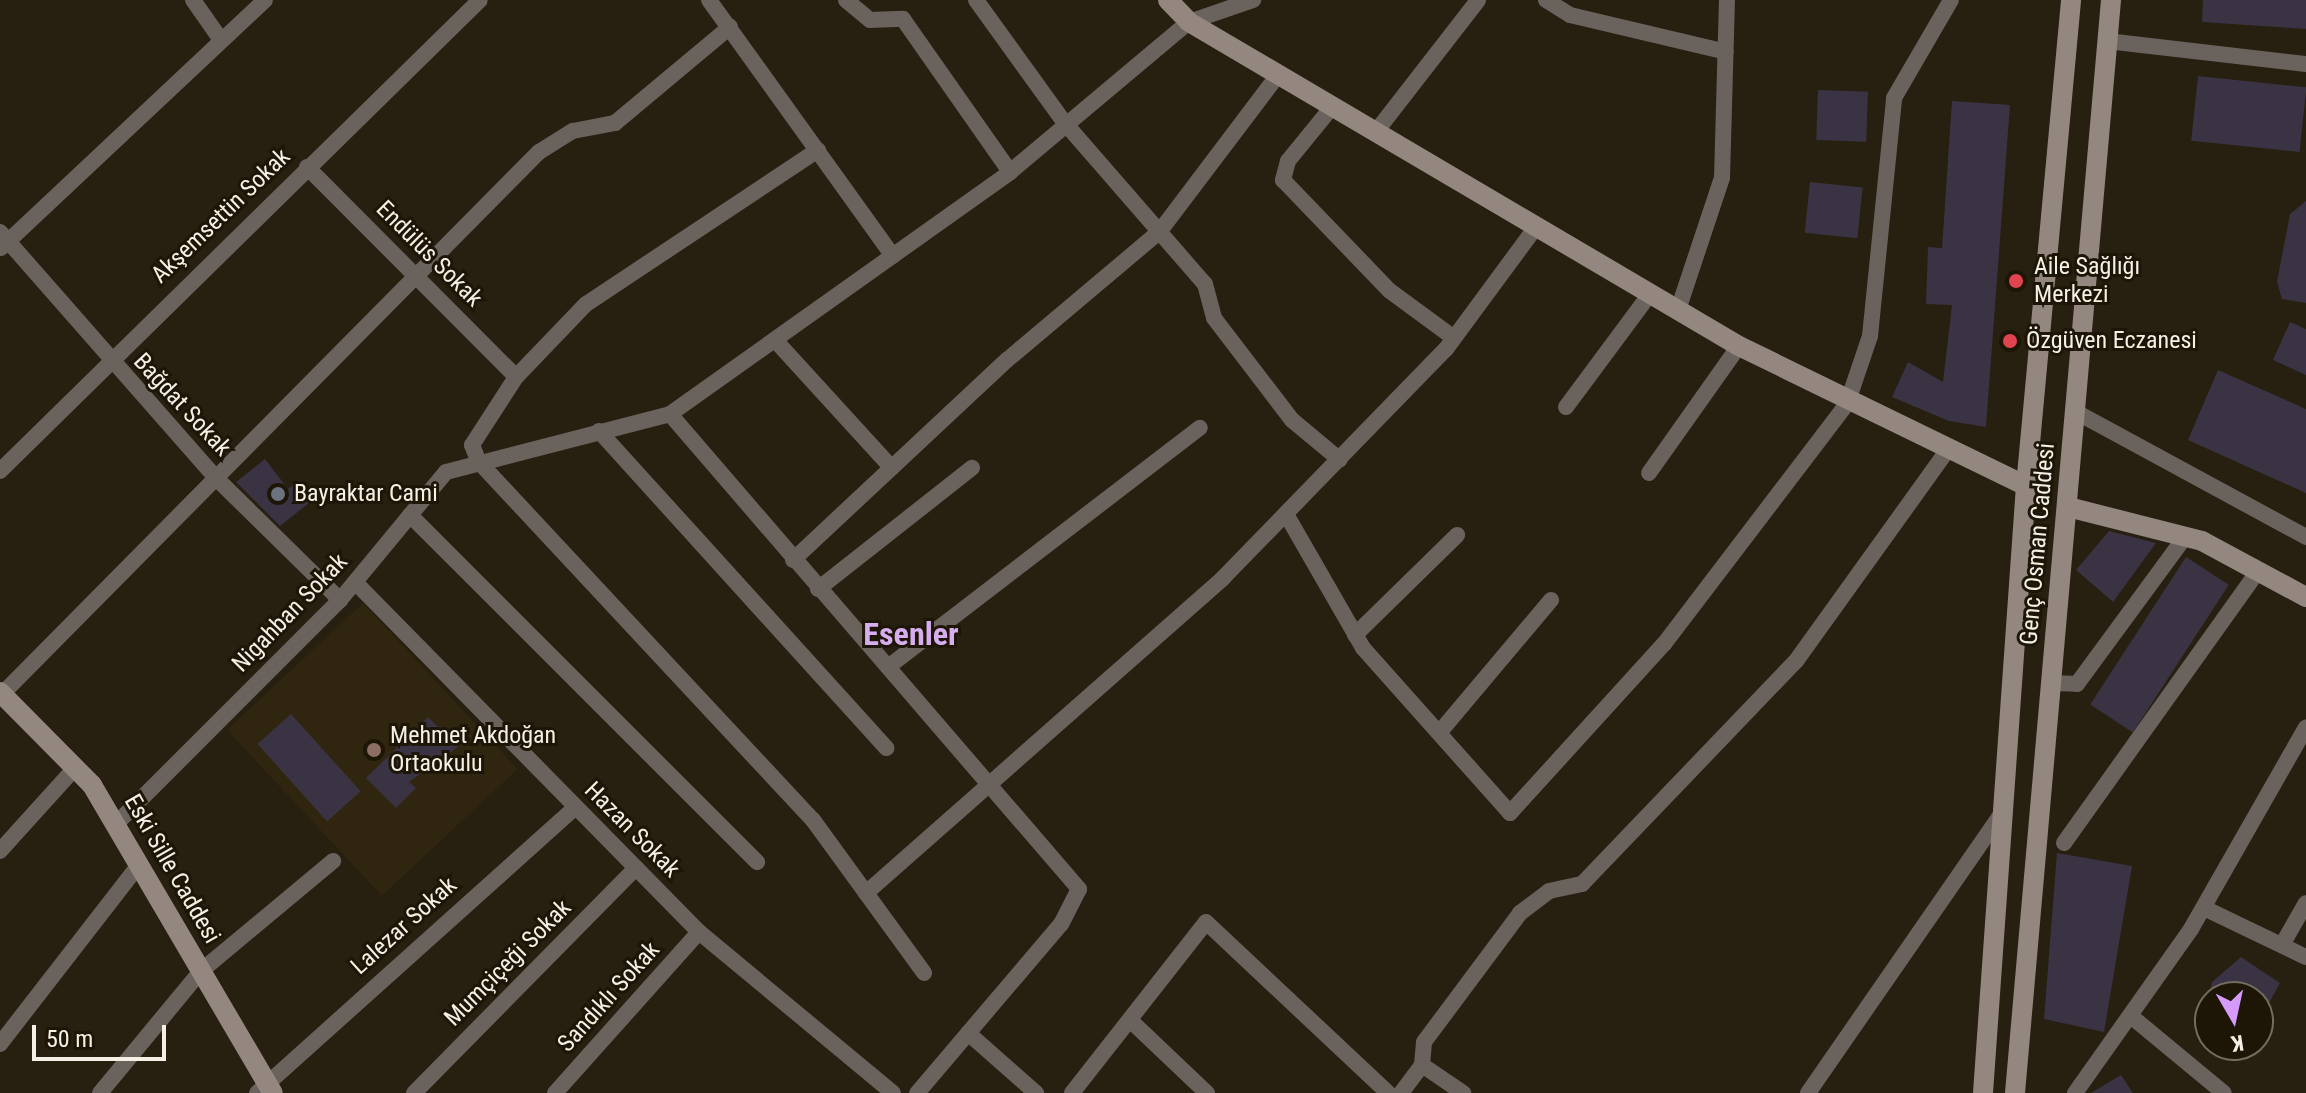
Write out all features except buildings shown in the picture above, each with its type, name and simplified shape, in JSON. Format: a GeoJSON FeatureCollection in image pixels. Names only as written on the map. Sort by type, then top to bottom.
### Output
{"type":"FeatureCollection","features":[{"type":"Feature","properties":{"kind":"main road"},"geometry":{"type":"LineString","coordinates":[[1168,0],[1189,22],[1739,346],[1847,404],[2026,486]]}},
{"type":"Feature","properties":{"kind":"main road","name":"Genç Osman Caddesi"},"geometry":{"type":"LineString","coordinates":[[1983,1093],[2000,816],[2026,486],[2071,0]]}},
{"type":"Feature","properties":{"kind":"main road","name":"Genç Osman Caddesi"},"geometry":{"type":"LineString","coordinates":[[2015,1093],[2111,0]]}},
{"type":"Feature","properties":{"kind":"main road"},"geometry":{"type":"LineString","coordinates":[[2068,507],[2185,537],[2306,597]]}},
{"type":"Feature","properties":{"kind":"main road","name":"Eski Sille Caddesi"},"geometry":{"type":"LineString","coordinates":[[1,693],[75,768],[115,825],[266,1089]]}},
{"type":"Feature","properties":{"kind":"street"},"geometry":{"type":"LineString","coordinates":[[193,0],[221,40]]}},
{"type":"Feature","properties":{"kind":"street"},"geometry":{"type":"LineString","coordinates":[[2,241],[265,0]]}},
{"type":"Feature","properties":{"kind":"street","name":"Akşemsettin Sokak"},"geometry":{"type":"LineString","coordinates":[[0,471],[106,359],[480,0]]}},
{"type":"Feature","properties":{"kind":"street"},"geometry":{"type":"LineString","coordinates":[[709,0],[893,256]]}},
{"type":"Feature","properties":{"kind":"street"},"geometry":{"type":"LineString","coordinates":[[846,0],[870,20],[903,19],[1010,172]]}},
{"type":"Feature","properties":{"kind":"street"},"geometry":{"type":"LineString","coordinates":[[976,0],[1064,122],[1205,284],[1214,318],[1292,420],[1340,460]]}},
{"type":"Feature","properties":{"kind":"street"},"geometry":{"type":"LineString","coordinates":[[917,1093],[1061,924],[1079,889],[670,414],[1010,172],[1064,122],[1189,22],[1253,0]]}},
{"type":"Feature","properties":{"kind":"street"},"geometry":{"type":"LineString","coordinates":[[1375,133],[1478,0]]}},
{"type":"Feature","properties":{"kind":"street"},"geometry":{"type":"LineString","coordinates":[[1546,0],[1570,15],[1726,52]]}},
{"type":"Feature","properties":{"kind":"street"},"geometry":{"type":"LineString","coordinates":[[1678,310],[1722,178],[1727,0]]}},
{"type":"Feature","properties":{"kind":"street"},"geometry":{"type":"LineString","coordinates":[[1286,514],[1355,635],[1510,813],[1664,644],[1847,404],[1870,336],[1894,98],[1951,0]]}},
{"type":"Feature","properties":{"kind":"street"},"geometry":{"type":"LineString","coordinates":[[1,693],[539,152],[573,131],[615,123],[730,27]]}},
{"type":"Feature","properties":{"kind":"street"},"geometry":{"type":"LineString","coordinates":[[2107,41],[2306,64]]}},
{"type":"Feature","properties":{"kind":"street"},"geometry":{"type":"LineString","coordinates":[[793,560],[892,468],[1160,231],[1278,75]]}},
{"type":"Feature","properties":{"kind":"street"},"geometry":{"type":"LineString","coordinates":[[1332,107],[1288,161],[1283,180],[1390,291],[1454,338]]}},
{"type":"Feature","properties":{"kind":"street"},"geometry":{"type":"LineString","coordinates":[[818,150],[586,304],[516,377],[472,445],[479,462],[734,731],[866,893],[924,973]]}},
{"type":"Feature","properties":{"kind":"street","name":"Endülüs Sokak"},"geometry":{"type":"LineString","coordinates":[[307,167],[416,273],[516,377]]}},
{"type":"Feature","properties":{"kind":"street"},"geometry":{"type":"LineString","coordinates":[[866,893],[991,784],[1286,514],[1454,338],[1536,227]]}},
{"type":"Feature","properties":{"kind":"street","name":"Bağdat Sokak"},"geometry":{"type":"LineString","coordinates":[[2,241],[217,479],[340,600]]}},
{"type":"Feature","properties":{"kind":"street"},"geometry":{"type":"LineString","coordinates":[[1566,407],[1650,294]]}},
{"type":"Feature","properties":{"kind":"street"},"geometry":{"type":"LineString","coordinates":[[775,340],[892,468]]}},
{"type":"Feature","properties":{"kind":"street"},"geometry":{"type":"LineString","coordinates":[[1649,473],[1739,346]]}},
{"type":"Feature","properties":{"kind":"street"},"geometry":{"type":"LineString","coordinates":[[2076,412],[2306,537]]}},
{"type":"Feature","properties":{"kind":"street","name":"Nigahban Sokak"},"geometry":{"type":"LineString","coordinates":[[115,825],[340,600],[446,472],[508,452],[670,414]]}},
{"type":"Feature","properties":{"kind":"street"},"geometry":{"type":"LineString","coordinates":[[888,667],[1200,428]]}},
{"type":"Feature","properties":{"kind":"street"},"geometry":{"type":"LineString","coordinates":[[599,431],[886,748]]}},
{"type":"Feature","properties":{"kind":"street"},"geometry":{"type":"LineString","coordinates":[[1401,1093],[1422,1065],[1424,1042],[1520,913],[1549,891],[1582,884],[1796,661],[1947,451]]}},
{"type":"Feature","properties":{"kind":"street"},"geometry":{"type":"LineString","coordinates":[[818,589],[972,468]]}},
{"type":"Feature","properties":{"kind":"street"},"geometry":{"type":"LineString","coordinates":[[410,515],[757,862]]}},
{"type":"Feature","properties":{"kind":"street"},"geometry":{"type":"LineString","coordinates":[[1355,635],[1457,535]]}},
{"type":"Feature","properties":{"kind":"street"},"geometry":{"type":"LineString","coordinates":[[2052,683],[2077,684],[2185,537]]}},
{"type":"Feature","properties":{"kind":"street"},"geometry":{"type":"LineString","coordinates":[[2064,843],[2258,571]]}},
{"type":"Feature","properties":{"kind":"street","name":"Hazan Sokak"},"geometry":{"type":"LineString","coordinates":[[355,582],[699,932],[893,1093]]}},
{"type":"Feature","properties":{"kind":"street"},"geometry":{"type":"LineString","coordinates":[[1439,733],[1551,600]]}},
{"type":"Feature","properties":{"kind":"street"},"geometry":{"type":"LineString","coordinates":[[2075,1093],[2132,1017],[2204,908],[2306,727]]}},
{"type":"Feature","properties":{"kind":"street"},"geometry":{"type":"LineString","coordinates":[[0,851],[75,768]]}},
{"type":"Feature","properties":{"kind":"street","name":"Lalezar Sokak"},"geometry":{"type":"LineString","coordinates":[[266,1089],[576,807]]}},
{"type":"Feature","properties":{"kind":"street"},"geometry":{"type":"LineString","coordinates":[[1808,1093],[2000,816]]}},
{"type":"Feature","properties":{"kind":"street"},"geometry":{"type":"LineString","coordinates":[[100,1093],[201,971],[333,861]]}},
{"type":"Feature","properties":{"kind":"street"},"geometry":{"type":"LineString","coordinates":[[0,1044],[139,865]]}},
{"type":"Feature","properties":{"kind":"street","name":"Mumçiçeği Sokak"},"geometry":{"type":"LineString","coordinates":[[414,1093],[636,868]]}},
{"type":"Feature","properties":{"kind":"street"},"geometry":{"type":"LineString","coordinates":[[2282,945],[2306,903]]}},
{"type":"Feature","properties":{"kind":"street"},"geometry":{"type":"LineString","coordinates":[[2204,908],[2306,957]]}},
{"type":"Feature","properties":{"kind":"street"},"geometry":{"type":"LineString","coordinates":[[1072,1093],[1206,922],[1388,1093]]}},
{"type":"Feature","properties":{"kind":"street","name":"Sandıklı Sokak"},"geometry":{"type":"LineString","coordinates":[[555,1093],[699,932]]}},
{"type":"Feature","properties":{"kind":"street"},"geometry":{"type":"LineString","coordinates":[[2132,1017],[2224,1093]]}},
{"type":"Feature","properties":{"kind":"street"},"geometry":{"type":"LineString","coordinates":[[1131,1021],[1207,1093]]}},
{"type":"Feature","properties":{"kind":"street"},"geometry":{"type":"LineString","coordinates":[[968,1033],[1036,1093]]}},
{"type":"Feature","properties":{"kind":"street"},"geometry":{"type":"LineString","coordinates":[[1422,1065],[1463,1093]]}},
{"type":"Feature","properties":{"kind":"shaded area","name":"Mehmet Akdoğan Ortaokulu"},"geometry":{"type":"Polygon","coordinates":[[[363,603],[518,769],[382,896],[227,730],[363,603]]]}},
{"type":"Feature","properties":{"kind":"place","name":"Aile Sağlığı Merkezi"},"geometry":{"type":"Point","coordinates":[2016,281]}},
{"type":"Feature","properties":{"kind":"place","name":"Özgüven Eczanesi"},"geometry":{"type":"Point","coordinates":[2010,341]}},
{"type":"Feature","properties":{"kind":"place","name":"Bayraktar Cami"},"geometry":{"type":"Point","coordinates":[278,494]}},
{"type":"Feature","properties":{"kind":"place","name":"Mehmet Akdoğan Ortaokulu"},"geometry":{"type":"Point","coordinates":[374,750]}},
{"type":"Feature","properties":{"kind":"district","name":"Esenler"},"geometry":{"type":"Point","coordinates":[911,634]}}]}
